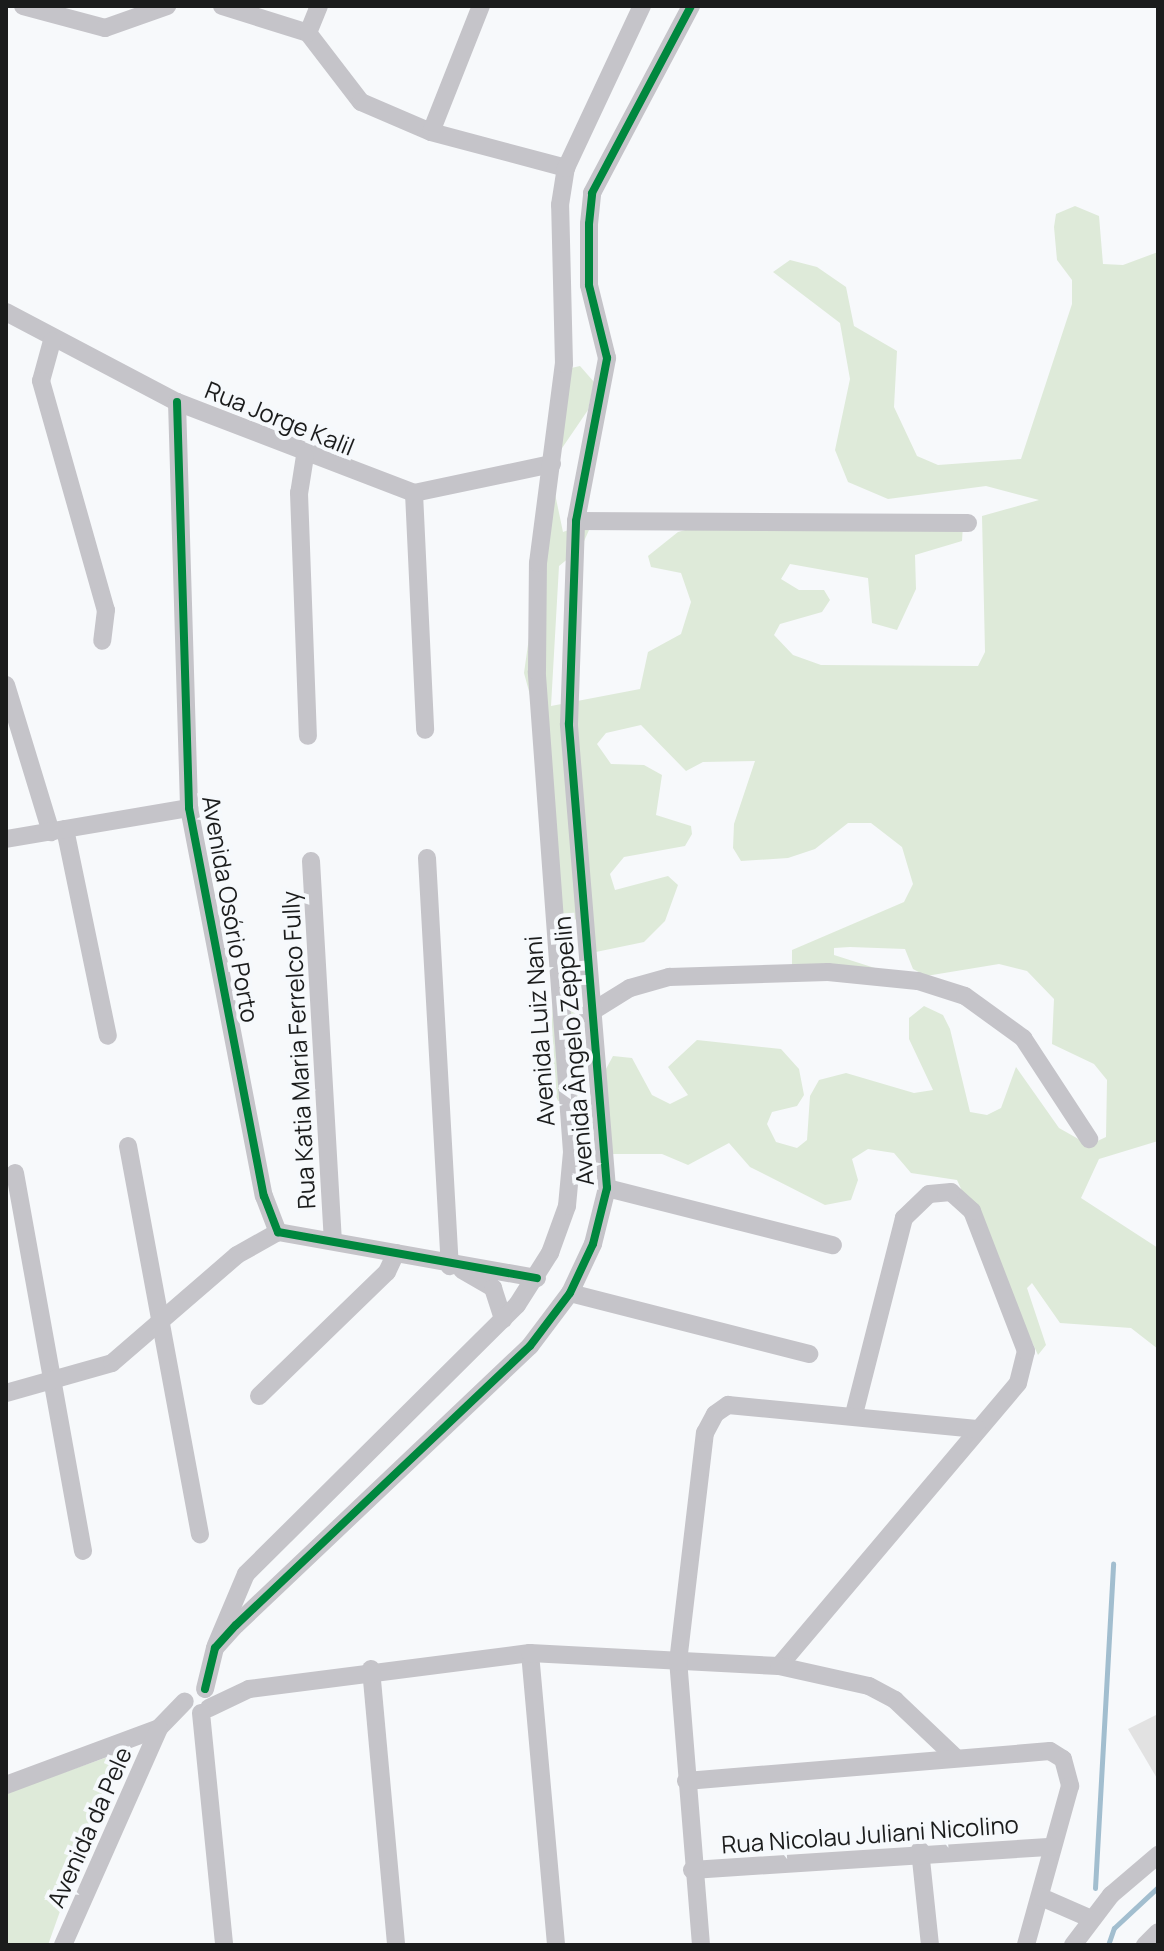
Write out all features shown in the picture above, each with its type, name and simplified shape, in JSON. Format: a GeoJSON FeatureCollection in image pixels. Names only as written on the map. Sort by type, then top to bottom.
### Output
{"type":"FeatureCollection","features":[{"type":"Feature","properties":{"kind":"street"},"geometry":{"type":"LineString","coordinates":[[23,6],[105,28],[167,6]]}},
{"type":"Feature","properties":{"kind":"street"},"geometry":{"type":"LineString","coordinates":[[222,6],[308,33],[351,94],[431,132],[566,168]]}},
{"type":"Feature","properties":{"kind":"street"},"geometry":{"type":"LineString","coordinates":[[308,33],[319,6]]}},
{"type":"Feature","properties":{"kind":"street"},"geometry":{"type":"LineString","coordinates":[[431,132],[481,6]]}},
{"type":"Feature","properties":{"kind":"street","name":"Avenida Ângelo Zeppelin"},"geometry":{"type":"LineString","coordinates":[[212,1656],[472,1405],[570,1293],[607,1188],[588,1014],[569,724],[576,521],[606,390],[607,358],[589,285],[592,193],[691,6]]}},
{"type":"Feature","properties":{"kind":"street"},"geometry":{"type":"LineString","coordinates":[[589,285],[560,281],[566,168],[639,12]]}},
{"type":"Feature","properties":{"kind":"street","name":"Avenida Luiz Nani"},"geometry":{"type":"LineString","coordinates":[[212,1656],[246,1574],[503,1319],[537,1278],[567,1206],[572,1152],[537,671],[538,563],[564,364],[560,281]]}},
{"type":"Feature","properties":{"kind":"street","name":"Rua Jorge Kalil"},"geometry":{"type":"LineString","coordinates":[[6,312],[52,341],[177,402],[305,456],[414,493]]}},
{"type":"Feature","properties":{"kind":"street"},"geometry":{"type":"LineString","coordinates":[[52,341],[41,381],[106,610],[102,641]]}},
{"type":"Feature","properties":{"kind":"street","name":"Avenida Osório Porto"},"geometry":{"type":"LineString","coordinates":[[177,402],[189,808],[264,1196],[278,1232]]}},
{"type":"Feature","properties":{"kind":"street"},"geometry":{"type":"LineString","coordinates":[[305,456],[299,493],[308,736]]}},
{"type":"Feature","properties":{"kind":"street"},"geometry":{"type":"LineString","coordinates":[[425,730],[414,493],[552,464]]}},
{"type":"Feature","properties":{"kind":"street"},"geometry":{"type":"LineString","coordinates":[[576,521],[968,523]]}},
{"type":"Feature","properties":{"kind":"street"},"geometry":{"type":"LineString","coordinates":[[6,685],[58,830],[108,1036]]}},
{"type":"Feature","properties":{"kind":"street"},"geometry":{"type":"LineString","coordinates":[[6,839],[189,808]]}},
{"type":"Feature","properties":{"kind":"street"},"geometry":{"type":"LineString","coordinates":[[427,858],[455,1268]]}},
{"type":"Feature","properties":{"kind":"street","name":"Rua Katia Maria Ferrelco Fully"},"geometry":{"type":"LineString","coordinates":[[311,861],[333,1237]]}},
{"type":"Feature","properties":{"kind":"street"},"geometry":{"type":"LineString","coordinates":[[588,1014],[630,988],[669,977],[828,972],[918,981],[965,996],[1023,1038],[1089,1139]]}},
{"type":"Feature","properties":{"kind":"street"},"geometry":{"type":"LineString","coordinates":[[128,1146],[200,1534]]}},
{"type":"Feature","properties":{"kind":"street"},"geometry":{"type":"LineString","coordinates":[[15,1173],[83,1551]]}},
{"type":"Feature","properties":{"kind":"street"},"geometry":{"type":"LineString","coordinates":[[607,1188],[833,1245]]}},
{"type":"Feature","properties":{"kind":"street"},"geometry":{"type":"LineString","coordinates":[[779,1666],[1018,1383],[1026,1351],[965,1198],[940,1189],[913,1205],[898,1233],[854,1414]]}},
{"type":"Feature","properties":{"kind":"street"},"geometry":{"type":"LineString","coordinates":[[6,1393],[53,1383],[112,1363],[237,1255],[278,1232],[333,1237],[455,1268],[537,1278]]}},
{"type":"Feature","properties":{"kind":"street"},"geometry":{"type":"LineString","coordinates":[[259,1396],[387,1272],[396,1253]]}},
{"type":"Feature","properties":{"kind":"street"},"geometry":{"type":"LineString","coordinates":[[455,1268],[493,1288],[503,1319]]}},
{"type":"Feature","properties":{"kind":"street"},"geometry":{"type":"LineString","coordinates":[[570,1293],[809,1354]]}},
{"type":"Feature","properties":{"kind":"street"},"geometry":{"type":"LineString","coordinates":[[701,1945],[692,1870],[678,1662],[705,1433],[715,1414],[728,1405],[854,1414],[977,1429]]}},
{"type":"Feature","properties":{"kind":"street"},"geometry":{"type":"LineString","coordinates":[[530,1653],[556,1945]]}},
{"type":"Feature","properties":{"kind":"street"},"geometry":{"type":"LineString","coordinates":[[6,1785],[163,1725],[200,1700],[371,1669],[530,1653],[779,1666],[869,1686],[895,1700],[954,1756]]}},
{"type":"Feature","properties":{"kind":"street"},"geometry":{"type":"LineString","coordinates":[[212,1656],[200,1700],[224,1945]]}},
{"type":"Feature","properties":{"kind":"street"},"geometry":{"type":"LineString","coordinates":[[371,1669],[396,1945]]}},
{"type":"Feature","properties":{"kind":"street","name":"Avenida da Pele"},"geometry":{"type":"LineString","coordinates":[[64,1944],[163,1725]]}},
{"type":"Feature","properties":{"kind":"street"},"geometry":{"type":"LineString","coordinates":[[686,1781],[954,1756],[1050,1751],[1063,1759],[1070,1786],[1026,1945]]}},
{"type":"Feature","properties":{"kind":"street","name":"Rua Nicolau Juliani Nicolino"},"geometry":{"type":"LineString","coordinates":[[692,1870],[920,1850],[1052,1847]]}},
{"type":"Feature","properties":{"kind":"street"},"geometry":{"type":"LineString","coordinates":[[920,1850],[930,1945]]}},
{"type":"Feature","properties":{"kind":"street"},"geometry":{"type":"LineString","coordinates":[[1073,1945],[1091,1919],[1158,1855]]}},
{"type":"Feature","properties":{"kind":"street"},"geometry":{"type":"LineString","coordinates":[[1041,1897],[1091,1919]]}},
{"type":"Feature","properties":{"kind":"street"},"geometry":{"type":"LineString","coordinates":[[1145,1945],[1158,1932]]}},
{"type":"Feature","properties":{"kind":"green space"},"geometry":{"type":"Polygon","coordinates":[[[1075,206],[1099,216],[1103,264],[1123,265],[1158,252],[1158,1141],[1099,1159],[1081,1198],[1158,1248],[1158,1349],[1131,1328],[1060,1323],[1032,1283],[1027,1288],[1046,1345],[1038,1355],[957,1180],[911,1173],[894,1153],[868,1149],[852,1159],[858,1180],[851,1200],[825,1205],[750,1167],[729,1143],[688,1165],[662,1154],[611,1154],[600,1080],[613,1056],[632,1058],[652,1095],[670,1104],[688,1095],[668,1067],[697,1040],[781,1049],[799,1069],[804,1095],[797,1106],[772,1112],[767,1124],[776,1142],[797,1148],[807,1140],[810,1096],[819,1080],[846,1073],[914,1093],[933,1090],[909,1039],[909,1018],[924,1006],[943,1015],[950,1029],[970,1112],[987,1115],[1001,1108],[1016,1067],[1059,1128],[1089,1145],[1106,1137],[1107,1080],[1094,1064],[1052,1044],[1054,999],[1027,971],[999,964],[926,976],[913,969],[905,949],[850,947],[834,948],[834,955],[878,969],[792,965],[792,950],[904,902],[913,884],[902,847],[871,823],[848,823],[815,849],[788,858],[741,861],[733,848],[734,824],[755,761],[703,762],[686,771],[641,725],[606,733],[597,744],[611,764],[644,765],[662,775],[656,815],[691,826],[692,834],[685,846],[624,857],[610,874],[615,890],[668,876],[678,885],[665,921],[644,942],[591,953],[582,917],[568,922],[569,981],[586,1069],[578,1103],[558,1101],[549,1078],[553,1001],[534,710],[524,673],[567,369],[580,366],[594,382],[588,410],[558,454],[554,489],[563,532],[585,524],[589,530],[581,548],[559,566],[551,706],[640,689],[648,652],[681,634],[691,602],[681,573],[651,567],[648,556],[678,532],[700,526],[963,525],[962,541],[915,555],[916,589],[897,630],[872,623],[868,578],[790,564],[781,579],[799,590],[824,590],[830,600],[822,612],[780,624],[774,635],[793,655],[821,665],[978,666],[985,652],[982,516],[1039,500],[986,486],[888,499],[848,482],[835,450],[850,379],[840,323],[773,272],[790,260],[817,267],[846,287],[854,326],[897,351],[894,407],[917,456],[938,465],[1021,459],[1072,304],[1072,280],[1057,260],[1054,227],[1056,214],[1075,206]]]}},
{"type":"Feature","properties":{"kind":"green space"},"geometry":{"type":"Polygon","coordinates":[[[116,1754],[48,1945],[6,1945],[6,1793],[116,1754]]]}},
{"type":"Feature","properties":{"kind":"building"},"geometry":{"type":"Polygon","coordinates":[[[1158,1714],[1158,1780],[1128,1729],[1158,1714]]]}},
{"type":"Feature","properties":{"kind":"waterway"},"geometry":{"type":"LineString","coordinates":[[1095,1888],[1113,1563]]}},
{"type":"Feature","properties":{"kind":"waterway"},"geometry":{"type":"LineString","coordinates":[[1108,1945],[1114,1928],[1158,1887]]}},
{"type":"Feature","properties":{"kind":"cycle path"},"geometry":{"type":"LineString","coordinates":[[205,1689],[215,1648],[236,1625],[530,1346],[570,1293],[593,1244],[607,1188],[569,724],[576,521],[607,358],[589,285],[589,224],[592,193],[691,6]]}},
{"type":"Feature","properties":{"kind":"cycle path"},"geometry":{"type":"LineString","coordinates":[[177,402],[189,808],[264,1196],[278,1232],[537,1278]]}}]}
